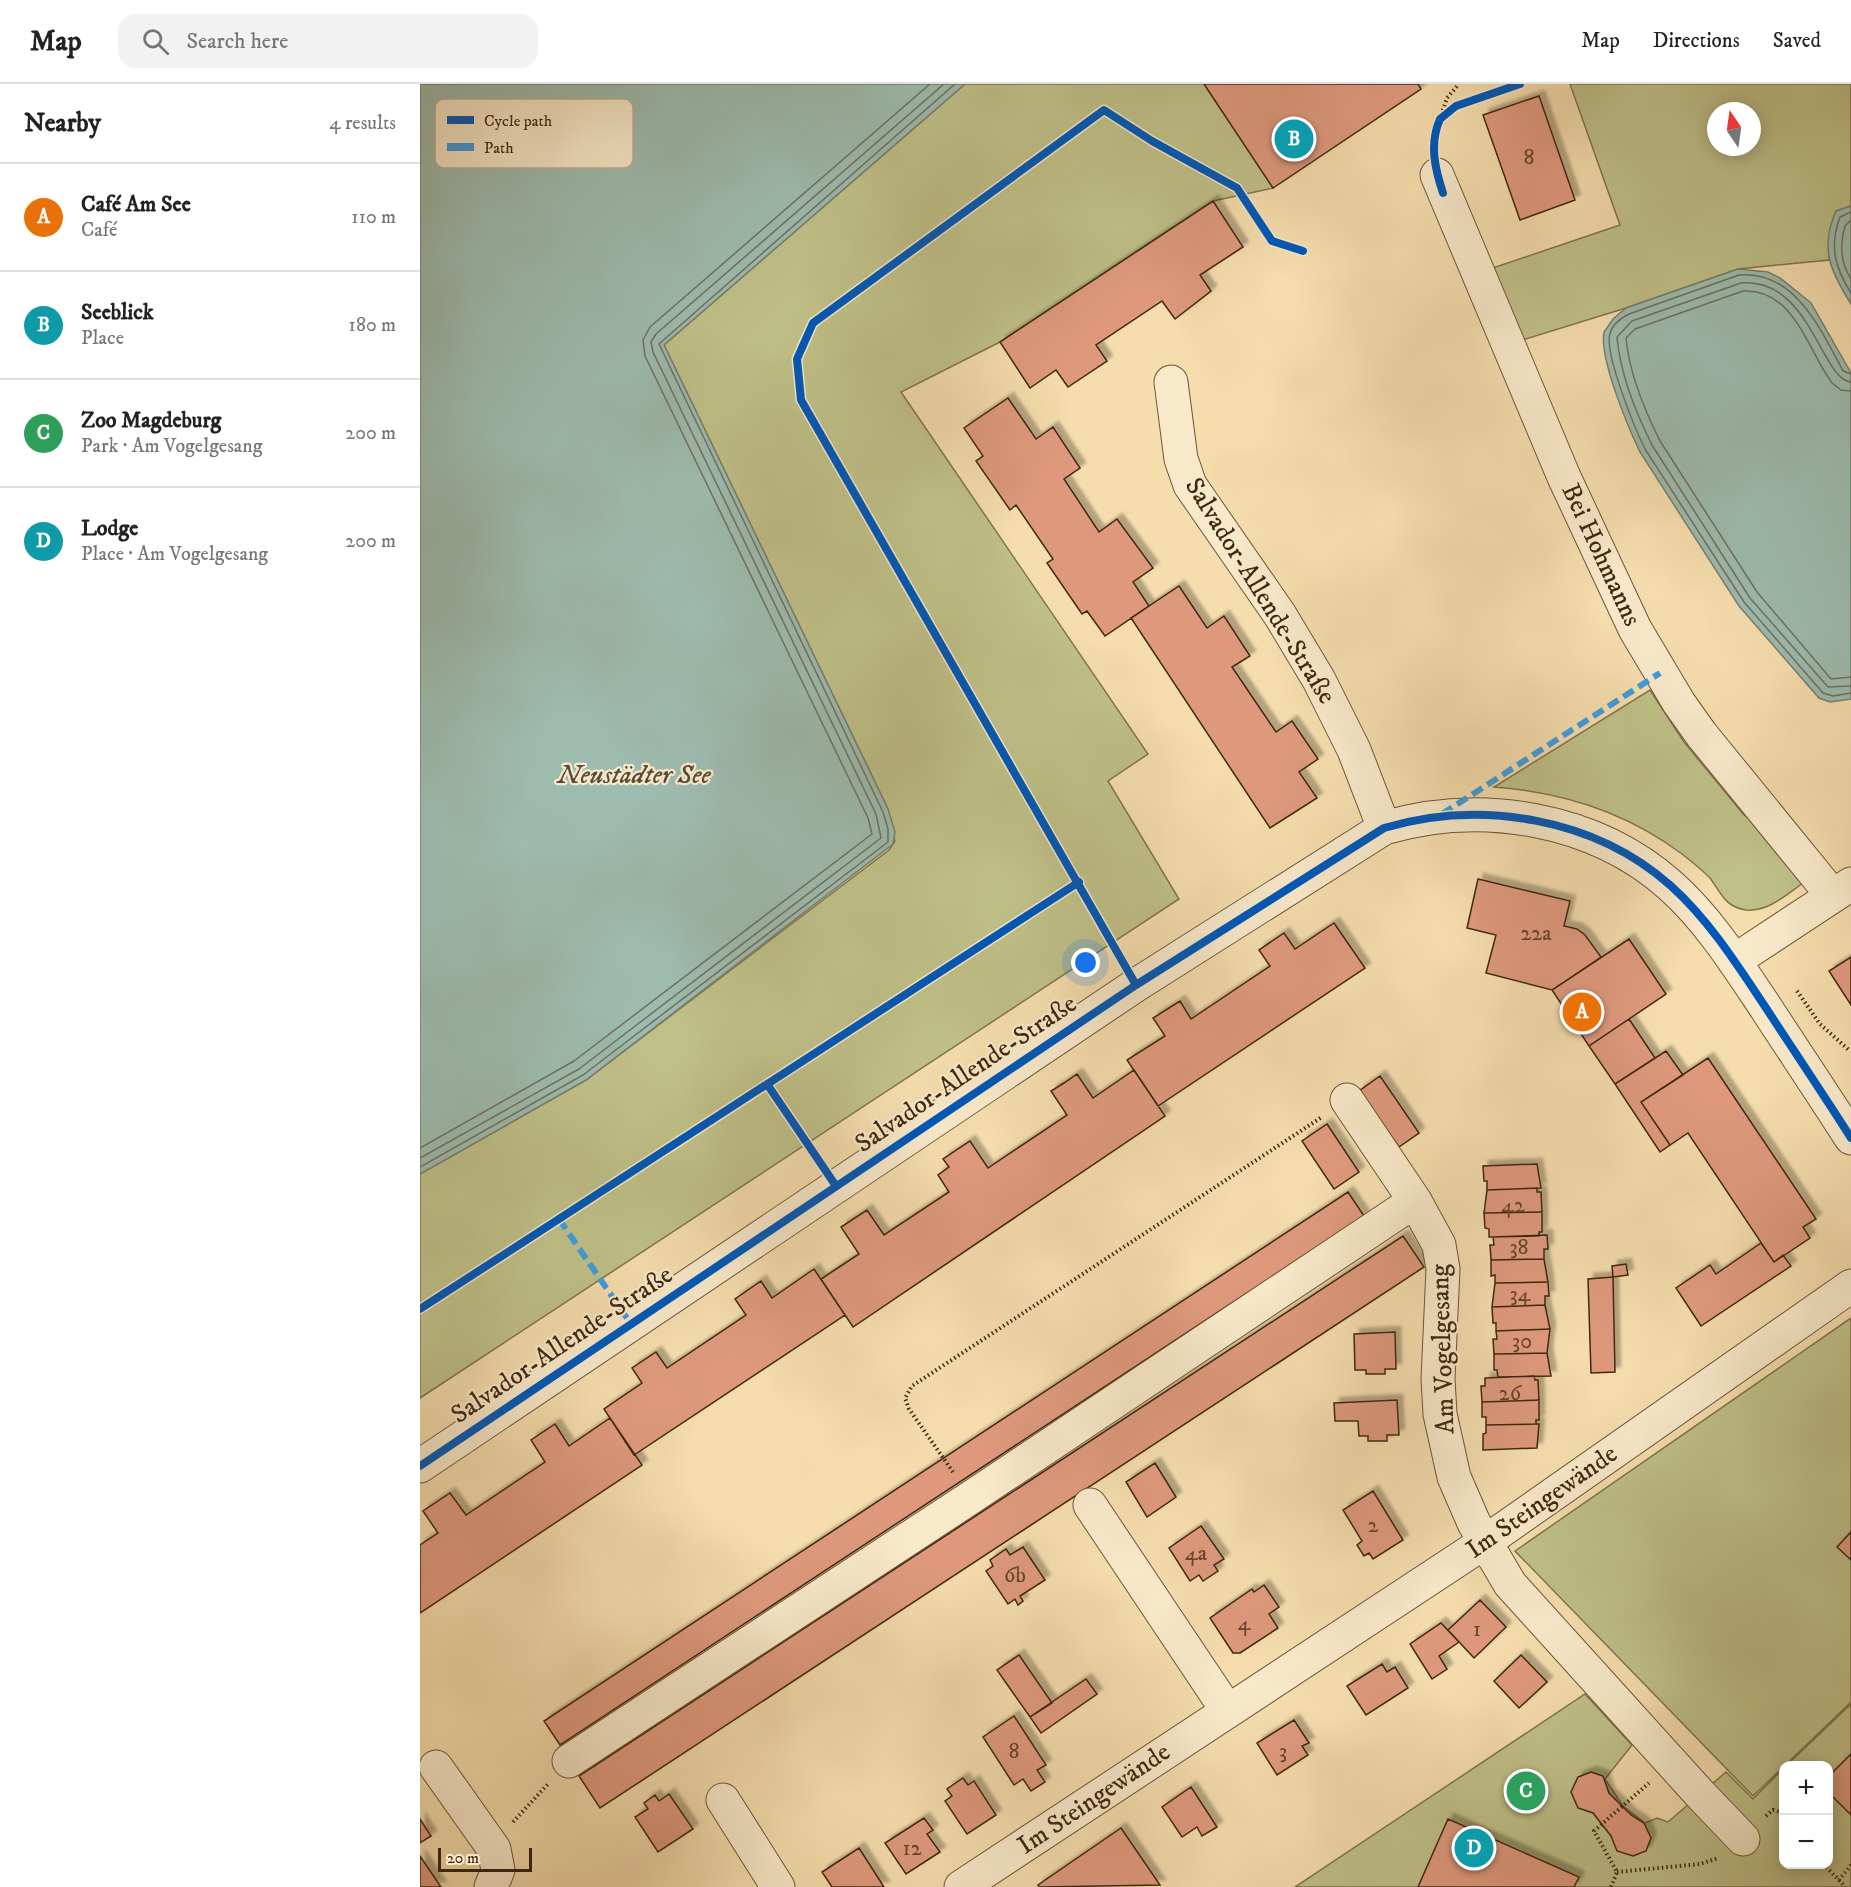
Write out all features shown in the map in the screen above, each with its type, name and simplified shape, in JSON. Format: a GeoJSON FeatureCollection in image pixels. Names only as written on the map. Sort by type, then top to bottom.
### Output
{"type":"FeatureCollection","features":[{"type":"Feature","properties":{"kind":"street","name":"Bei Hohmanns"},"geometry":{"type":"LineString","coordinates":[[1437,175],[1564,477],[1635,629],[1696,726],[1842,890]]}},
{"type":"Feature","properties":{"kind":"street","name":"Salvador-Allende-Straße"},"geometry":{"type":"LineString","coordinates":[[1171,382],[1180,459],[1190,485],[1280,615],[1319,680],[1354,750],[1384,828]]}},
{"type":"Feature","properties":{"kind":"street","name":"Salvador-Allende-Straße"},"geometry":{"type":"LineString","coordinates":[[420,1466],[1136,985],[1384,828],[1423,819],[1479,814],[1530,819],[1579,833],[1611,847],[1671,886],[1734,961]]}},
{"type":"Feature","properties":{"kind":"street"},"geometry":{"type":"LineString","coordinates":[[1842,890],[1734,961],[1851,1138]]}},
{"type":"Feature","properties":{"kind":"street","name":"Am Vogelgesang"},"geometry":{"type":"LineString","coordinates":[[1347,1100],[1415,1201],[1434,1234],[1442,1261],[1438,1379],[1443,1435],[1459,1490],[1485,1542],[1510,1584],[1743,1839]]}},
{"type":"Feature","properties":{"kind":"street"},"geometry":{"type":"LineString","coordinates":[[569,1761],[970,1498],[1415,1201]]}},
{"type":"Feature","properties":{"kind":"street","name":"Im Steingewände"},"geometry":{"type":"LineString","coordinates":[[962,1887],[1227,1710],[1485,1542],[1851,1286]]}},
{"type":"Feature","properties":{"kind":"street"},"geometry":{"type":"LineString","coordinates":[[1090,1505],[1227,1710]]}},
{"type":"Feature","properties":{"kind":"street"},"geometry":{"type":"LineString","coordinates":[[436,1767],[492,1845],[498,1870],[491,1887]]}},
{"type":"Feature","properties":{"kind":"street"},"geometry":{"type":"LineString","coordinates":[[723,1800],[778,1887]]}},
{"type":"Feature","properties":{"kind":"path"},"geometry":{"type":"LineString","coordinates":[[1440,119],[1447,98],[1459,84]]}},
{"type":"Feature","properties":{"kind":"path"},"geometry":{"type":"LineString","coordinates":[[1796,989],[1820,1024],[1850,1051]]}},
{"type":"Feature","properties":{"kind":"path"},"geometry":{"type":"LineString","coordinates":[[970,1498],[909,1409],[906,1398],[912,1386],[1347,1100]]}},
{"type":"Feature","properties":{"kind":"path"},"geometry":{"type":"LineString","coordinates":[[492,1845],[569,1761]]}},
{"type":"Feature","properties":{"kind":"path"},"geometry":{"type":"LineString","coordinates":[[1617,1872],[1594,1832],[1623,1806]]}},
{"type":"Feature","properties":{"kind":"path"},"geometry":{"type":"LineString","coordinates":[[1617,1872],[1700,1864],[1724,1857],[1773,1810],[1779,1812]]}},
{"type":"Feature","properties":{"kind":"path"},"geometry":{"type":"LineString","coordinates":[[1839,1880],[1851,1865]]}},
{"type":"Feature","properties":{"kind":"path"},"geometry":{"type":"LineString","coordinates":[[1828,1869],[1845,1887]]}},
{"type":"Feature","properties":{"kind":"path"},"geometry":{"type":"LineString","coordinates":[[1611,1887],[1617,1872]]}},
{"type":"Feature","properties":{"kind":"green space"},"geometry":{"type":"Polygon","coordinates":[[[965,84],[1204,84],[1273,188],[1213,201],[1000,342],[901,392],[1148,754],[1108,781],[1179,899],[420,1398],[420,1174],[586,1080],[889,850],[895,841],[888,809],[664,345],[965,84]]]}},
{"type":"Feature","properties":{"kind":"green space"},"geometry":{"type":"Polygon","coordinates":[[[1570,84],[1851,84],[1851,206],[1836,211],[1830,231],[1829,260],[1738,269],[1626,308],[1516,342],[1490,269],[1620,225],[1570,84]]]}},
{"type":"Feature","properties":{"kind":"green space"},"geometry":{"type":"Polygon","coordinates":[[[1650,690],[1684,742],[1744,815],[1770,833],[1803,883],[1776,902],[1754,910],[1733,906],[1728,903],[1710,878],[1693,863],[1661,839],[1639,827],[1569,799],[1494,787],[1650,690]]]}},
{"type":"Feature","properties":{"kind":"green space"},"geometry":{"type":"Polygon","coordinates":[[[1851,1318],[1851,1702],[1789,1761],[1779,1761],[1779,1771],[1753,1796],[1515,1551],[1851,1318]]]}},
{"type":"Feature","properties":{"kind":"green space"},"geometry":{"type":"Polygon","coordinates":[[[1585,1694],[1632,1745],[1605,1779],[1623,1806],[1645,1823],[1657,1818],[1668,1822],[1726,1772],[1753,1799],[1779,1773],[1779,1869],[1833,1869],[1833,1761],[1791,1761],[1851,1704],[1851,1887],[1295,1887],[1585,1694]]]}},
{"type":"Feature","properties":{"kind":"water","name":"Neustädter See"},"geometry":{"type":"Polygon","coordinates":[[[420,84],[965,84],[664,345],[888,809],[895,832],[893,844],[586,1080],[420,1174],[420,84]]]}},
{"type":"Feature","properties":{"kind":"water"},"geometry":{"type":"Polygon","coordinates":[[[1851,206],[1851,304],[1833,271],[1828,237],[1836,211],[1851,206]]]}},
{"type":"Feature","properties":{"kind":"water"},"geometry":{"type":"Polygon","coordinates":[[[1738,269],[1768,272],[1780,278],[1811,303],[1851,373],[1851,699],[1830,702],[1819,698],[1739,606],[1640,452],[1610,375],[1604,332],[1613,319],[1626,308],[1738,269]]]}},
{"type":"Feature","properties":{"kind":"building"},"geometry":{"type":"Polygon","coordinates":[[[1204,84],[1418,84],[1421,89],[1273,188],[1204,84]]]}},
{"type":"Feature","properties":{"kind":"building"},"geometry":{"type":"Polygon","coordinates":[[[1539,96],[1575,200],[1520,220],[1483,115],[1539,96]]]}},
{"type":"Feature","properties":{"kind":"building"},"geometry":{"type":"Polygon","coordinates":[[[1213,201],[1243,247],[1200,275],[1211,291],[1175,319],[1162,301],[1096,345],[1107,361],[1068,387],[1056,370],[1030,388],[1000,342],[1213,201]]]}},
{"type":"Feature","properties":{"kind":"building"},"geometry":{"type":"Polygon","coordinates":[[[1008,398],[1036,439],[1053,427],[1080,468],[1064,479],[1099,532],[1117,519],[1153,568],[1133,582],[1149,606],[1105,636],[1087,611],[1082,614],[1047,563],[1053,559],[1016,505],[1010,510],[976,461],[983,456],[964,428],[1008,398]]]}},
{"type":"Feature","properties":{"kind":"building"},"geometry":{"type":"Polygon","coordinates":[[[1179,586],[1207,628],[1224,616],[1250,656],[1232,667],[1276,732],[1292,721],[1318,759],[1299,772],[1317,798],[1270,828],[1131,618],[1179,586]]]}},
{"type":"Feature","properties":{"kind":"building"},"geometry":{"type":"Polygon","coordinates":[[[1478,879],[1570,901],[1564,926],[1577,929],[1585,935],[1601,957],[1552,990],[1486,973],[1496,935],[1467,928],[1478,879]]]}},
{"type":"Feature","properties":{"kind":"building"},"geometry":{"type":"Polygon","coordinates":[[[1334,923],[1365,968],[1158,1106],[1127,1060],[1165,1036],[1153,1018],[1180,1001],[1191,1019],[1270,966],[1259,950],[1284,933],[1295,949],[1334,923]]]}},
{"type":"Feature","properties":{"kind":"building"},"geometry":{"type":"Polygon","coordinates":[[[1629,939],[1666,994],[1589,1046],[1552,990],[1629,939]]]}},
{"type":"Feature","properties":{"kind":"building"},"geometry":{"type":"Polygon","coordinates":[[[1851,957],[1851,1005],[1829,971],[1851,957]]]}},
{"type":"Feature","properties":{"kind":"building"},"geometry":{"type":"Polygon","coordinates":[[[1629,1019],[1655,1058],[1615,1084],[1589,1046],[1629,1019]]]}},
{"type":"Feature","properties":{"kind":"building"},"geometry":{"type":"Polygon","coordinates":[[[1666,1051],[1683,1075],[1641,1102],[1670,1145],[1660,1152],[1615,1084],[1666,1051]]]}},
{"type":"Feature","properties":{"kind":"building"},"geometry":{"type":"Polygon","coordinates":[[[1708,1058],[1816,1219],[1803,1227],[1810,1238],[1774,1262],[1688,1133],[1670,1145],[1641,1102],[1708,1058]]]}},
{"type":"Feature","properties":{"kind":"building"},"geometry":{"type":"Polygon","coordinates":[[[1134,1070],[1165,1116],[853,1327],[821,1279],[859,1254],[841,1227],[867,1210],[884,1235],[949,1192],[938,1175],[949,1167],[943,1159],[970,1141],[988,1168],[1067,1115],[1051,1091],[1077,1074],[1093,1098],[1134,1070]]]}},
{"type":"Feature","properties":{"kind":"building"},"geometry":{"type":"Polygon","coordinates":[[[1380,1076],[1419,1133],[1399,1147],[1359,1091],[1380,1076]]]}},
{"type":"Feature","properties":{"kind":"building"},"geometry":{"type":"Polygon","coordinates":[[[1327,1124],[1359,1172],[1334,1189],[1302,1141],[1327,1124]]]}},
{"type":"Feature","properties":{"kind":"building"},"geometry":{"type":"Polygon","coordinates":[[[1537,1164],[1541,1188],[1487,1190],[1483,1166],[1537,1164]]]}},
{"type":"Feature","properties":{"kind":"building"},"geometry":{"type":"Polygon","coordinates":[[[1537,1188],[1537,1192],[1541,1192],[1542,1212],[1484,1213],[1487,1190],[1537,1188]]]}},
{"type":"Feature","properties":{"kind":"building"},"geometry":{"type":"Polygon","coordinates":[[[1348,1192],[1364,1216],[560,1745],[544,1721],[1348,1192]]]}},
{"type":"Feature","properties":{"kind":"building"},"geometry":{"type":"Polygon","coordinates":[[[1542,1212],[1542,1232],[1539,1232],[1539,1236],[1489,1237],[1489,1229],[1485,1228],[1484,1213],[1542,1212]]]}},
{"type":"Feature","properties":{"kind":"building"},"geometry":{"type":"Polygon","coordinates":[[[1547,1235],[1548,1249],[1544,1249],[1544,1259],[1491,1260],[1490,1245],[1494,1245],[1493,1237],[1547,1235]]]}},
{"type":"Feature","properties":{"kind":"building"},"geometry":{"type":"Polygon","coordinates":[[[1403,1236],[1424,1267],[600,1808],[579,1776],[1403,1236]]]}},
{"type":"Feature","properties":{"kind":"building"},"geometry":{"type":"Polygon","coordinates":[[[1761,1243],[1774,1262],[1783,1255],[1791,1266],[1701,1326],[1676,1288],[1710,1265],[1716,1274],[1761,1243]]]}},
{"type":"Feature","properties":{"kind":"building"},"geometry":{"type":"Polygon","coordinates":[[[1544,1259],[1548,1282],[1495,1283],[1495,1275],[1491,1276],[1491,1260],[1544,1259]]]}},
{"type":"Feature","properties":{"kind":"building"},"geometry":{"type":"Polygon","coordinates":[[[1626,1264],[1628,1275],[1613,1277],[1612,1266],[1626,1264]]]}},
{"type":"Feature","properties":{"kind":"building"},"geometry":{"type":"Polygon","coordinates":[[[814,1269],[845,1315],[634,1455],[604,1409],[642,1383],[632,1368],[656,1352],[667,1368],[746,1315],[735,1299],[761,1281],[772,1298],[814,1269]]]}},
{"type":"Feature","properties":{"kind":"building"},"geometry":{"type":"Polygon","coordinates":[[[1613,1277],[1615,1372],[1591,1373],[1588,1279],[1613,1277]]]}},
{"type":"Feature","properties":{"kind":"building"},"geometry":{"type":"Polygon","coordinates":[[[1548,1282],[1549,1296],[1545,1296],[1545,1305],[1492,1307],[1495,1283],[1548,1282]]]}},
{"type":"Feature","properties":{"kind":"building"},"geometry":{"type":"Polygon","coordinates":[[[1545,1305],[1550,1329],[1496,1331],[1492,1307],[1545,1305]]]}},
{"type":"Feature","properties":{"kind":"building"},"geometry":{"type":"Polygon","coordinates":[[[1550,1329],[1547,1353],[1494,1354],[1493,1339],[1497,1339],[1496,1331],[1550,1329]]]}},
{"type":"Feature","properties":{"kind":"building"},"geometry":{"type":"Polygon","coordinates":[[[1395,1332],[1396,1369],[1385,1369],[1385,1374],[1366,1374],[1366,1370],[1355,1370],[1354,1334],[1395,1332]]]}},
{"type":"Feature","properties":{"kind":"building"},"geometry":{"type":"Polygon","coordinates":[[[1547,1353],[1551,1376],[1498,1377],[1497,1370],[1494,1370],[1494,1354],[1547,1353]]]}},
{"type":"Feature","properties":{"kind":"building"},"geometry":{"type":"Polygon","coordinates":[[[1534,1376],[1535,1380],[1538,1380],[1539,1400],[1482,1402],[1481,1386],[1485,1386],[1485,1378],[1534,1376]]]}},
{"type":"Feature","properties":{"kind":"building"},"geometry":{"type":"Polygon","coordinates":[[[1397,1400],[1399,1435],[1387,1435],[1387,1441],[1368,1441],[1368,1436],[1359,1436],[1358,1421],[1335,1421],[1334,1403],[1397,1400]]]}},
{"type":"Feature","properties":{"kind":"building"},"geometry":{"type":"Polygon","coordinates":[[[1539,1400],[1539,1420],[1536,1420],[1536,1424],[1486,1425],[1486,1417],[1482,1417],[1482,1402],[1539,1400]]]}},
{"type":"Feature","properties":{"kind":"building"},"geometry":{"type":"Polygon","coordinates":[[[610,1418],[642,1465],[420,1613],[420,1545],[438,1533],[423,1511],[450,1493],[466,1515],[545,1462],[531,1440],[555,1424],[569,1446],[610,1418]]]}},
{"type":"Feature","properties":{"kind":"building"},"geometry":{"type":"Polygon","coordinates":[[[1539,1424],[1537,1448],[1483,1450],[1483,1434],[1486,1433],[1486,1425],[1539,1424]]]}},
{"type":"Feature","properties":{"kind":"building"},"geometry":{"type":"Polygon","coordinates":[[[1155,1463],[1176,1497],[1147,1517],[1126,1482],[1155,1463]]]}},
{"type":"Feature","properties":{"kind":"building"},"geometry":{"type":"Polygon","coordinates":[[[1373,1491],[1403,1540],[1373,1559],[1369,1553],[1364,1556],[1357,1545],[1362,1541],[1343,1510],[1373,1491]]]}},
{"type":"Feature","properties":{"kind":"building"},"geometry":{"type":"Polygon","coordinates":[[[1201,1526],[1224,1559],[1214,1565],[1218,1571],[1203,1581],[1199,1575],[1190,1581],[1169,1548],[1201,1526]]]}},
{"type":"Feature","properties":{"kind":"building"},"geometry":{"type":"Polygon","coordinates":[[[1851,1532],[1851,1560],[1837,1547],[1851,1532]]]}},
{"type":"Feature","properties":{"kind":"building"},"geometry":{"type":"Polygon","coordinates":[[[1023,1547],[1045,1580],[1020,1596],[1023,1601],[1018,1605],[1015,1599],[1008,1604],[986,1571],[993,1566],[990,1560],[1006,1549],[1010,1555],[1023,1547]]]}},
{"type":"Feature","properties":{"kind":"building"},"geometry":{"type":"Polygon","coordinates":[[[1264,1585],[1279,1607],[1269,1614],[1278,1628],[1240,1653],[1233,1653],[1210,1618],[1252,1589],[1254,1592],[1264,1585]]]}},
{"type":"Feature","properties":{"kind":"building"},"geometry":{"type":"Polygon","coordinates":[[[1480,1600],[1506,1627],[1474,1658],[1448,1630],[1480,1600]]]}},
{"type":"Feature","properties":{"kind":"building"},"geometry":{"type":"Polygon","coordinates":[[[1441,1623],[1459,1642],[1439,1656],[1447,1669],[1432,1679],[1410,1644],[1441,1623]]]}},
{"type":"Feature","properties":{"kind":"building"},"geometry":{"type":"Polygon","coordinates":[[[1019,1655],[1052,1703],[1030,1717],[997,1670],[1019,1655]]]}},
{"type":"Feature","properties":{"kind":"building"},"geometry":{"type":"Polygon","coordinates":[[[1521,1655],[1547,1682],[1519,1708],[1494,1681],[1521,1655]]]}},
{"type":"Feature","properties":{"kind":"building"},"geometry":{"type":"Polygon","coordinates":[[[1382,1664],[1387,1672],[1395,1667],[1408,1688],[1366,1715],[1347,1686],[1382,1664]]]}},
{"type":"Feature","properties":{"kind":"building"},"geometry":{"type":"Polygon","coordinates":[[[1086,1679],[1097,1694],[1041,1733],[1030,1717],[1086,1679]]]}},
{"type":"Feature","properties":{"kind":"building"},"geometry":{"type":"Polygon","coordinates":[[[1014,1716],[1046,1765],[1037,1770],[1045,1782],[1031,1791],[1023,1779],[1014,1785],[983,1737],[1014,1716]]]}},
{"type":"Feature","properties":{"kind":"building"},"geometry":{"type":"Polygon","coordinates":[[[1294,1720],[1309,1743],[1302,1746],[1308,1755],[1277,1775],[1257,1743],[1294,1720]]]}},
{"type":"Feature","properties":{"kind":"building"},"geometry":{"type":"Polygon","coordinates":[[[1851,1754],[1851,1815],[1833,1797],[1833,1772],[1851,1754]]]}},
{"type":"Feature","properties":{"kind":"building"},"geometry":{"type":"Polygon","coordinates":[[[1591,1772],[1603,1776],[1609,1793],[1631,1815],[1644,1823],[1651,1838],[1646,1851],[1633,1856],[1617,1851],[1611,1836],[1593,1813],[1578,1808],[1571,1792],[1578,1777],[1591,1772]]]}},
{"type":"Feature","properties":{"kind":"building"},"geometry":{"type":"Polygon","coordinates":[[[963,1778],[968,1785],[974,1781],[996,1815],[967,1834],[945,1801],[952,1796],[947,1789],[963,1778]]]}},
{"type":"Feature","properties":{"kind":"building"},"geometry":{"type":"Polygon","coordinates":[[[1191,1787],[1217,1827],[1202,1836],[1197,1827],[1182,1837],[1162,1807],[1191,1787]]]}},
{"type":"Feature","properties":{"kind":"building"},"geometry":{"type":"Polygon","coordinates":[[[669,1794],[693,1829],[658,1852],[635,1817],[648,1809],[644,1803],[655,1795],[659,1801],[669,1794]]]}},
{"type":"Feature","properties":{"kind":"building"},"geometry":{"type":"Polygon","coordinates":[[[924,1818],[933,1830],[927,1834],[940,1852],[906,1874],[885,1843],[924,1818]]]}},
{"type":"Feature","properties":{"kind":"building"},"geometry":{"type":"Polygon","coordinates":[[[420,1819],[431,1836],[420,1843],[420,1819]]]}},
{"type":"Feature","properties":{"kind":"building"},"geometry":{"type":"Polygon","coordinates":[[[1448,1819],[1579,1877],[1574,1887],[1418,1887],[1448,1819]]]}},
{"type":"Feature","properties":{"kind":"building"},"geometry":{"type":"Polygon","coordinates":[[[1121,1828],[1160,1885],[1039,1887],[1038,1885],[1121,1828]]]}},
{"type":"Feature","properties":{"kind":"building"},"geometry":{"type":"Polygon","coordinates":[[[859,1848],[884,1887],[832,1887],[822,1872],[859,1848]]]}},
{"type":"Feature","properties":{"kind":"building"},"geometry":{"type":"Polygon","coordinates":[[[420,1856],[441,1887],[420,1887],[420,1856]]]}},
{"type":"Feature","properties":{"kind":"marked path"},"geometry":{"type":"LineString","coordinates":[[1442,814],[1660,673]]}},
{"type":"Feature","properties":{"kind":"marked path"},"geometry":{"type":"LineString","coordinates":[[559,1219],[631,1324]]}},
{"type":"Feature","properties":{"kind":"cycle path"},"geometry":{"type":"LineString","coordinates":[[1443,193],[1434,156],[1435,138],[1440,119],[1456,106],[1520,84]]}},
{"type":"Feature","properties":{"kind":"cycle path"},"geometry":{"type":"LineString","coordinates":[[1136,985],[801,400],[797,359],[813,323],[1104,110],[1152,141],[1237,188],[1272,241],[1303,251]]}},
{"type":"Feature","properties":{"kind":"cycle path"},"geometry":{"type":"LineString","coordinates":[[420,1466],[1136,985],[1384,828],[1421,819],[1459,815],[1497,816],[1535,821],[1572,830],[1608,844],[1641,863],[1685,899],[1722,944],[1851,1138]]}},
{"type":"Feature","properties":{"kind":"cycle path"},"geometry":{"type":"LineString","coordinates":[[420,1309],[1079,882]]}},
{"type":"Feature","properties":{"kind":"cycle path"},"geometry":{"type":"LineString","coordinates":[[767,1084],[836,1186]]}},
{"type":"Feature","properties":{"kind":"place","name":"Seeblick"},"geometry":{"type":"Point","coordinates":[1294,139]}},
{"type":"Feature","properties":{"kind":"place","name":"Café Am See"},"geometry":{"type":"Point","coordinates":[1582,1012]}},
{"type":"Feature","properties":{"kind":"place","name":"Zoo Magdeburg"},"geometry":{"type":"Point","coordinates":[1526,1791]}},
{"type":"Feature","properties":{"kind":"place","name":"Lodge"},"geometry":{"type":"Point","coordinates":[1474,1848]}}]}
